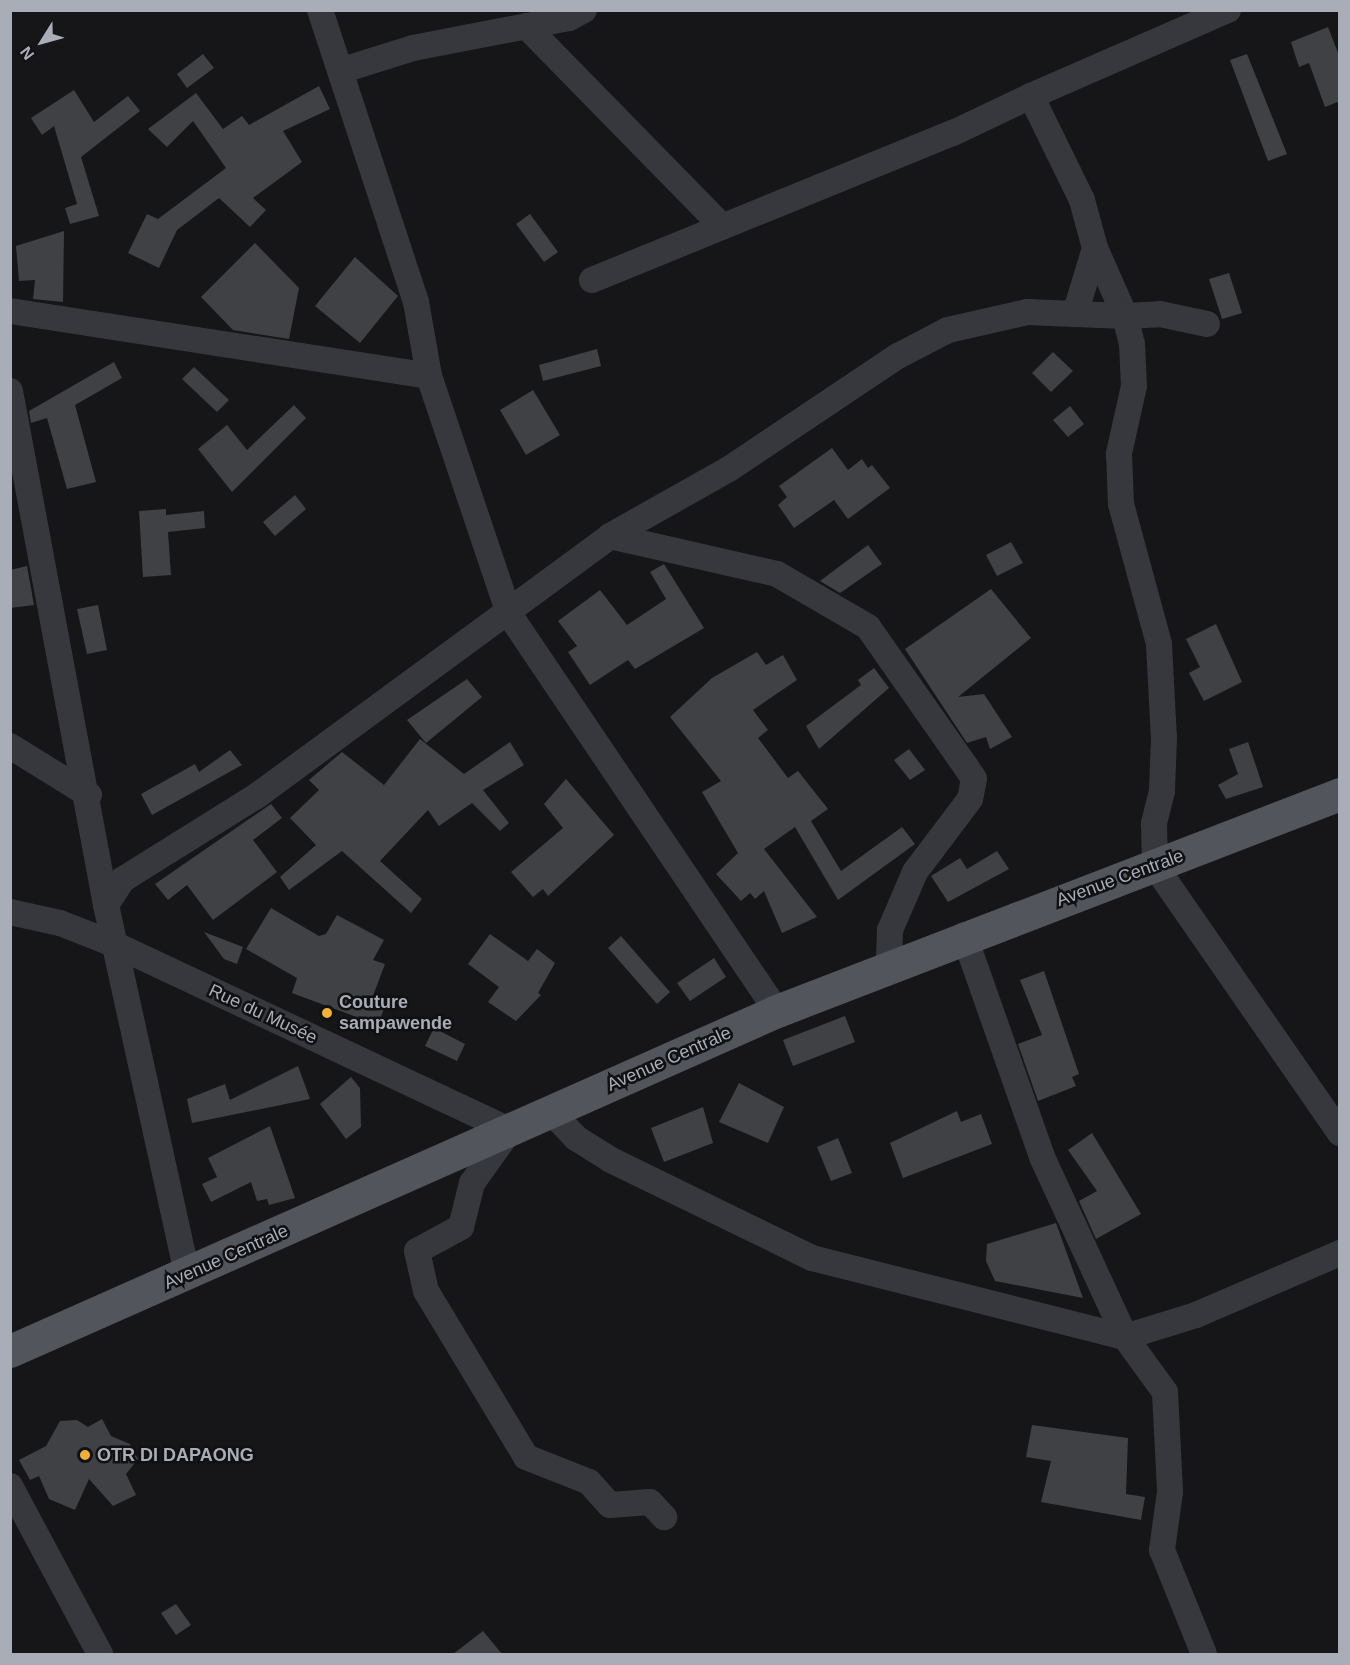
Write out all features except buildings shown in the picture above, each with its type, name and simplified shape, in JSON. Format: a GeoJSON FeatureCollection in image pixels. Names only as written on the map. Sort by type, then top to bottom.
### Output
{"type":"FeatureCollection","features":[{"type":"Feature","properties":{"kind":"main road","name":"Avenue Centrale"},"geometry":{"type":"LineString","coordinates":[[10,1351],[777,1011],[964,935],[1155,866],[1340,794]]}},
{"type":"Feature","properties":{"kind":"street"},"geometry":{"type":"LineString","coordinates":[[320,10],[342,70],[416,302],[429,376],[509,614],[777,1011]]}},
{"type":"Feature","properties":{"kind":"street"},"geometry":{"type":"LineString","coordinates":[[342,70],[413,48],[526,26],[584,10]]}},
{"type":"Feature","properties":{"kind":"street"},"geometry":{"type":"LineString","coordinates":[[592,280],[723,227],[1228,10]]}},
{"type":"Feature","properties":{"kind":"street"},"geometry":{"type":"LineString","coordinates":[[526,26],[723,227]]}},
{"type":"Feature","properties":{"kind":"street"},"geometry":{"type":"LineString","coordinates":[[1031,96],[1082,200],[1095,248],[1125,316],[1134,386],[1119,453],[1121,504],[1159,644],[1163,715],[1155,866],[1340,1133]]}},
{"type":"Feature","properties":{"kind":"street"},"geometry":{"type":"LineString","coordinates":[[1075,314],[1095,248]]}},
{"type":"Feature","properties":{"kind":"street"},"geometry":{"type":"LineString","coordinates":[[10,311],[429,376]]}},
{"type":"Feature","properties":{"kind":"street"},"geometry":{"type":"LineString","coordinates":[[106,905],[122,880],[258,795],[509,614],[610,536],[729,469],[898,356],[948,330],[1027,312],[1125,316],[1160,314],[1207,324]]}},
{"type":"Feature","properties":{"kind":"street"},"geometry":{"type":"LineString","coordinates":[[10,391],[89,795],[106,905],[187,1274]]}},
{"type":"Feature","properties":{"kind":"street"},"geometry":{"type":"LineString","coordinates":[[610,536],[777,574],[868,627],[974,779],[970,800],[915,872],[890,930],[888,966]]}},
{"type":"Feature","properties":{"kind":"street"},"geometry":{"type":"LineString","coordinates":[[10,746],[89,795]]}},
{"type":"Feature","properties":{"kind":"street","name":"Rue du Musée"},"geometry":{"type":"LineString","coordinates":[[10,912],[60,923],[116,945],[510,1130]]}},
{"type":"Feature","properties":{"kind":"street"},"geometry":{"type":"LineString","coordinates":[[964,935],[1042,1156],[1125,1336],[1166,1392],[1170,1492],[1162,1550],[1204,1654]]}},
{"type":"Feature","properties":{"kind":"street"},"geometry":{"type":"LineString","coordinates":[[551,1112],[610,1160],[812,1258],[1125,1336],[1196,1315],[1340,1253]]}},
{"type":"Feature","properties":{"kind":"street"},"geometry":{"type":"LineString","coordinates":[[510,1130],[472,1183],[461,1227],[417,1251],[426,1291],[526,1457],[590,1482],[610,1505],[650,1502],[664,1517]]}},
{"type":"Feature","properties":{"kind":"street"},"geometry":{"type":"LineString","coordinates":[[10,1486],[100,1654]]}},
{"type":"Feature","properties":{"kind":"place","name":"Couture sampawende"},"geometry":{"type":"Point","coordinates":[327,1013]}},
{"type":"Feature","properties":{"kind":"place","name":"OTR DI DAPAONG"},"geometry":{"type":"Point","coordinates":[85,1455]}}]}
